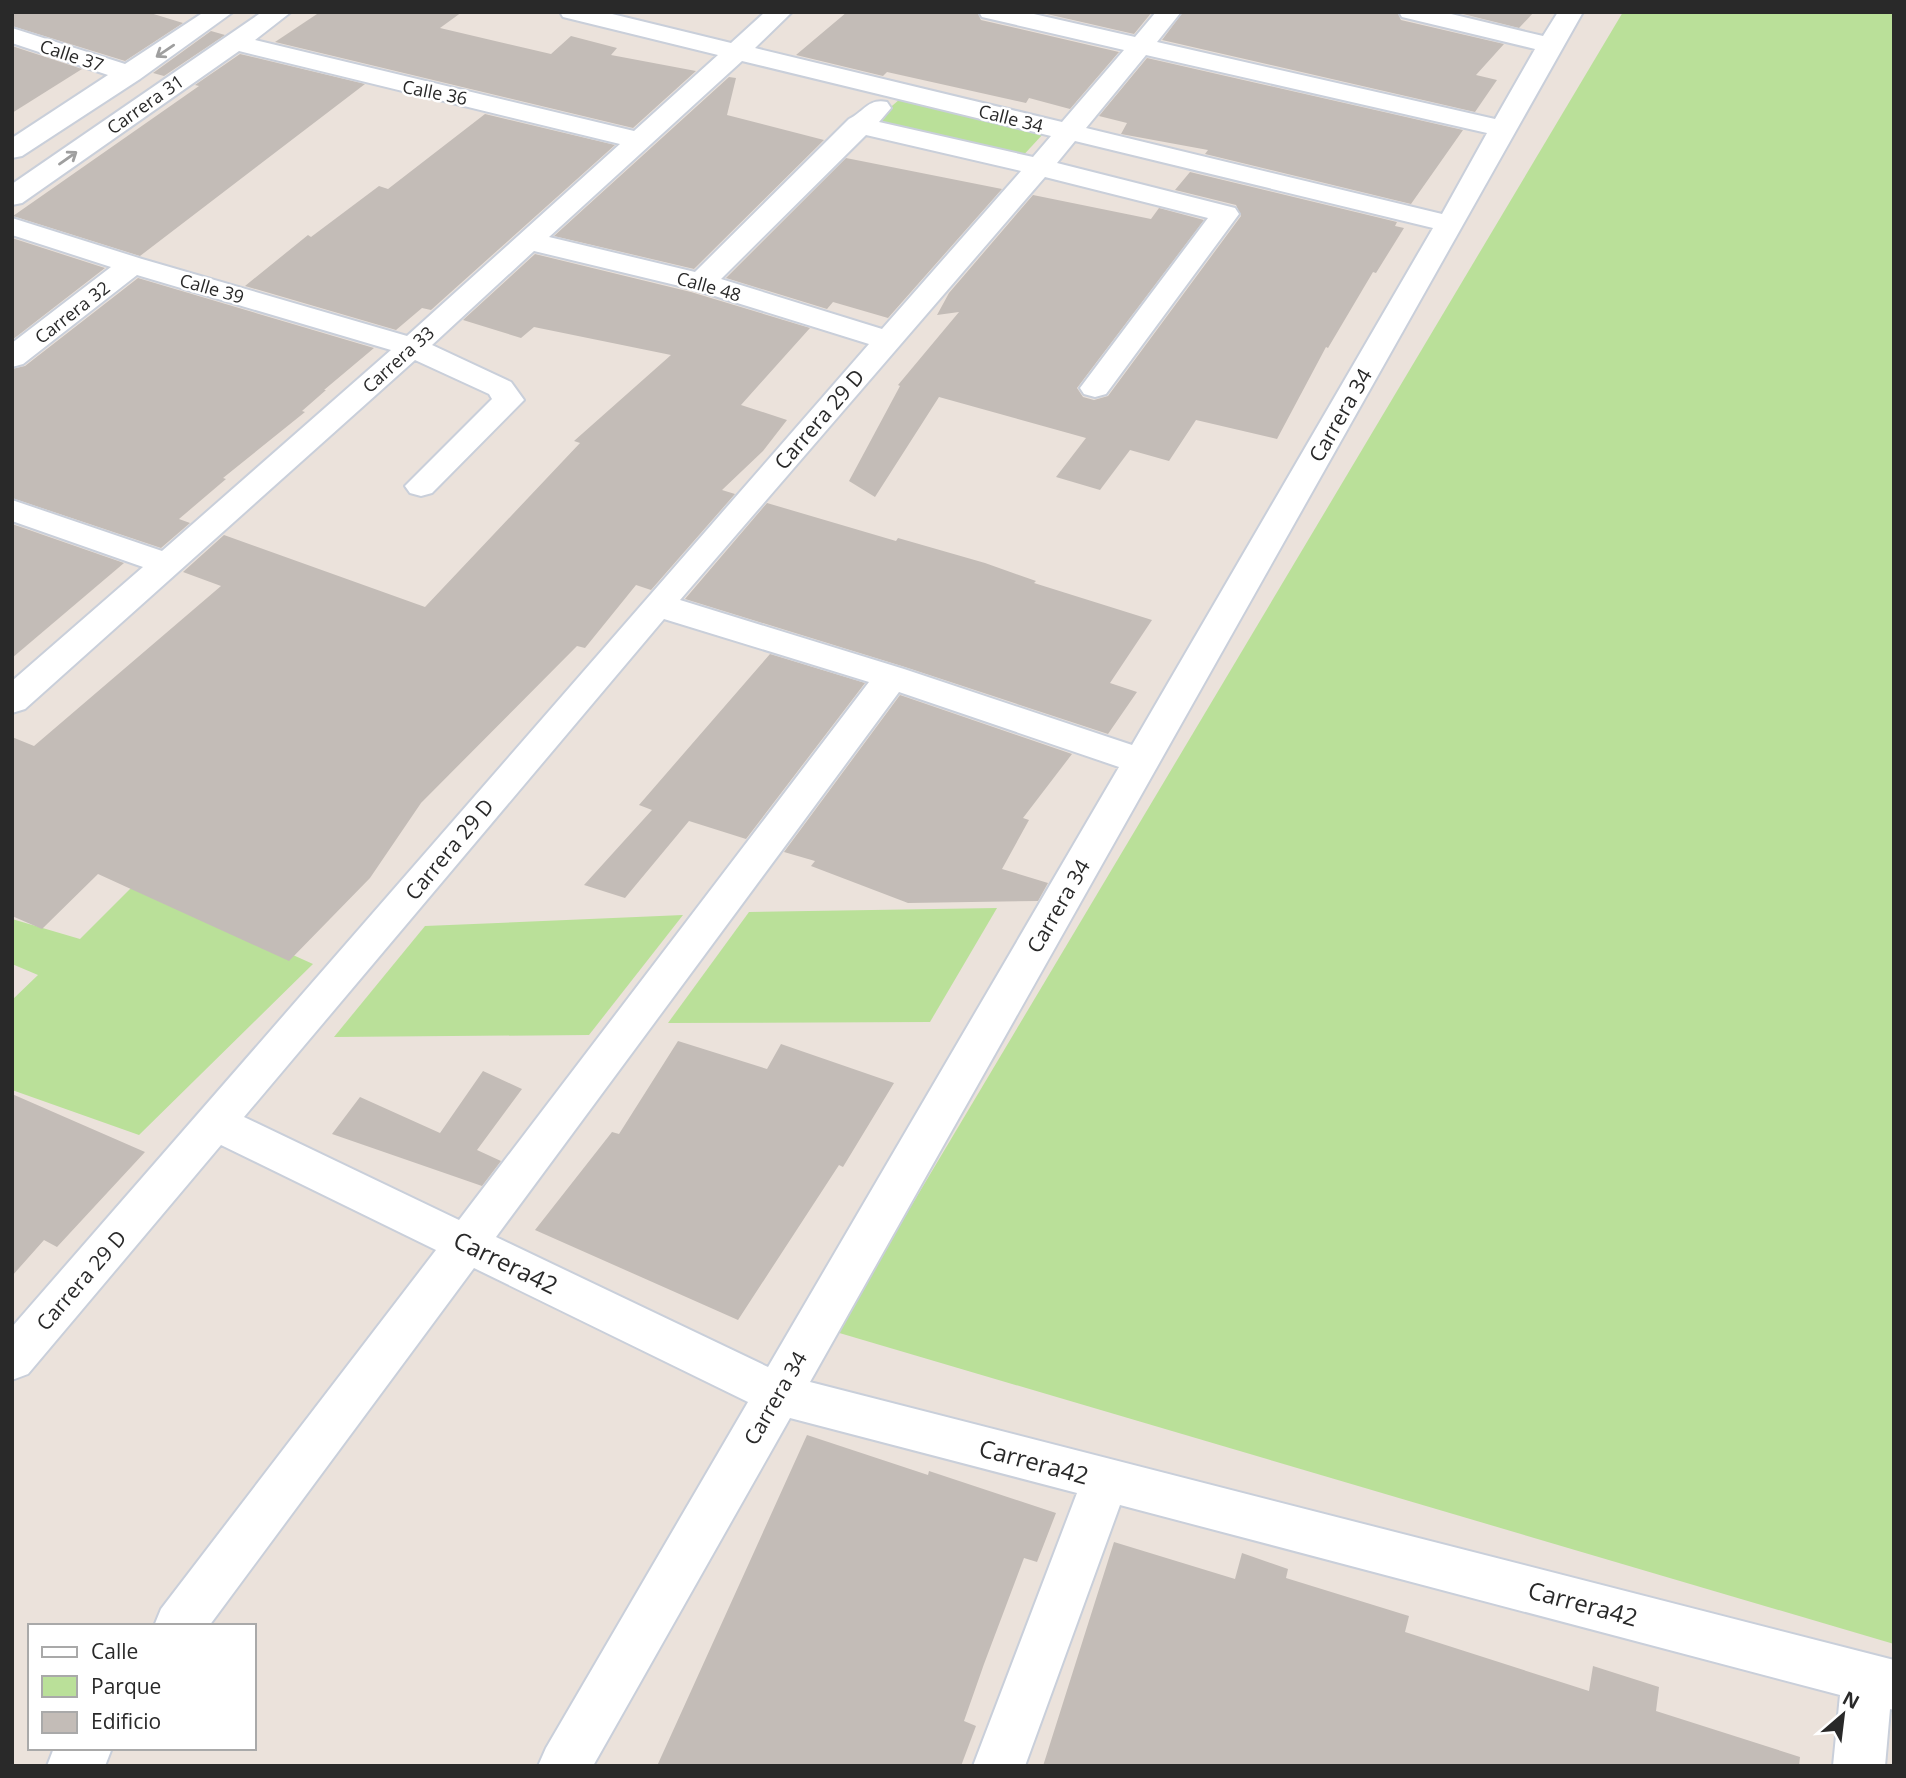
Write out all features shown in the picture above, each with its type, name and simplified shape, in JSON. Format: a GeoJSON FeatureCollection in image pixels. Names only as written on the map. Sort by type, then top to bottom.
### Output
{"type":"FeatureCollection","features":[{"type":"Feature","properties":{"kind":"street","name":"Carrera 31"},"geometry":{"type":"LineString","coordinates":[[12,150],[131,74],[221,12]]}},
{"type":"Feature","properties":{"kind":"street","name":"Carrera 31"},"geometry":{"type":"LineString","coordinates":[[12,197],[279,12]]}},
{"type":"Feature","properties":{"kind":"street","name":"Calle 34"},"geometry":{"type":"LineString","coordinates":[[572,12],[1450,224]]}},
{"type":"Feature","properties":{"kind":"street","name":"Carrera 33"},"geometry":{"type":"LineString","coordinates":[[16,693],[167,564],[412,347],[780,12]]}},
{"type":"Feature","properties":{"kind":"street"},"geometry":{"type":"LineString","coordinates":[[991,12],[1504,129]]}},
{"type":"Feature","properties":{"kind":"street","name":"Carrera 29 D"},"geometry":{"type":"LineString","coordinates":[[12,1360],[657,605],[1039,167],[1169,12]]}},
{"type":"Feature","properties":{"kind":"street"},"geometry":{"type":"LineString","coordinates":[[1411,12],[1550,46]]}},
{"type":"Feature","properties":{"kind":"street","name":"Carrera 34"},"geometry":{"type":"LineString","coordinates":[[564,1766],[1571,12]]}},
{"type":"Feature","properties":{"kind":"street","name":"Calle 37"},"geometry":{"type":"LineString","coordinates":[[12,36],[131,74]]}},
{"type":"Feature","properties":{"kind":"street","name":"Calle 36"},"geometry":{"type":"LineString","coordinates":[[234,42],[375,80],[469,98],[638,139]]}},
{"type":"Feature","properties":{"kind":"street"},"geometry":{"type":"LineString","coordinates":[[701,282],[858,125],[898,91]]}},
{"type":"Feature","properties":{"kind":"street"},"geometry":{"type":"LineString","coordinates":[[858,125],[1039,167],[1225,215],[1095,388]]}},
{"type":"Feature","properties":{"kind":"street","name":"Calle 39"},"geometry":{"type":"LineString","coordinates":[[12,226],[132,265],[412,347],[500,387],[509,400],[421,486]]}},
{"type":"Feature","properties":{"kind":"street","name":"Calle 48"},"geometry":{"type":"LineString","coordinates":[[528,241],[701,282],[888,340]]}},
{"type":"Feature","properties":{"kind":"street","name":"Carrera 32"},"geometry":{"type":"LineString","coordinates":[[12,358],[132,265]]}},
{"type":"Feature","properties":{"kind":"street"},"geometry":{"type":"LineString","coordinates":[[12,510],[167,564]]}},
{"type":"Feature","properties":{"kind":"street"},"geometry":{"type":"LineString","coordinates":[[657,605],[892,677],[1141,761]]}},
{"type":"Feature","properties":{"kind":"street"},"geometry":{"type":"LineString","coordinates":[[181,1624],[892,677]]}},
{"type":"Feature","properties":{"kind":"street","name":"Carrera42"},"geometry":{"type":"LineString","coordinates":[[216,1123],[778,1394],[1880,1681]]}},
{"type":"Feature","properties":{"kind":"street"},"geometry":{"type":"LineString","coordinates":[[999,1766],[1106,1479]]}},
{"type":"Feature","properties":{"kind":"street"},"geometry":{"type":"LineString","coordinates":[[1859,1766],[1880,1681]]}},
{"type":"Feature","properties":{"kind":"street"},"geometry":{"type":"LineString","coordinates":[[73,1766],[85,1750]]}},
{"type":"Feature","properties":{"kind":"green space"},"geometry":{"type":"Polygon","coordinates":[[[1623,12],[1894,12],[1894,1644],[836,1332],[1623,12]]]}},
{"type":"Feature","properties":{"kind":"green space"},"geometry":{"type":"Polygon","coordinates":[[[900,99],[1043,134],[1019,160],[871,124],[900,99]]]}},
{"type":"Feature","properties":{"kind":"green space"},"geometry":{"type":"Polygon","coordinates":[[[135,884],[313,964],[139,1135],[12,1090],[12,1000],[38,975],[12,964],[12,919],[80,939],[135,884]]]}},
{"type":"Feature","properties":{"kind":"green space"},"geometry":{"type":"Polygon","coordinates":[[[997,908],[930,1022],[668,1023],[749,912],[997,908]]]}},
{"type":"Feature","properties":{"kind":"green space"},"geometry":{"type":"Polygon","coordinates":[[[683,915],[589,1035],[334,1037],[425,926],[683,915]]]}},
{"type":"Feature","properties":{"kind":"building"},"geometry":{"type":"Polygon","coordinates":[[[12,12],[147,12],[183,23],[125,61],[12,26],[12,12]]]}},
{"type":"Feature","properties":{"kind":"building"},"geometry":{"type":"Polygon","coordinates":[[[320,12],[462,12],[440,28],[551,54],[571,36],[617,48],[611,55],[696,71],[633,128],[275,42],[320,12]]]}},
{"type":"Feature","properties":{"kind":"building"},"geometry":{"type":"Polygon","coordinates":[[[847,12],[977,12],[981,20],[1119,52],[1070,109],[1029,98],[1026,103],[887,72],[883,76],[796,55],[847,12]]]}},
{"type":"Feature","properties":{"kind":"building"},"geometry":{"type":"Polygon","coordinates":[[[1038,12],[1152,12],[1134,34],[1038,12]]]}},
{"type":"Feature","properties":{"kind":"building"},"geometry":{"type":"Polygon","coordinates":[[[1183,12],[1397,12],[1401,20],[1504,44],[1476,75],[1497,80],[1475,112],[1162,40],[1183,12]]]}},
{"type":"Feature","properties":{"kind":"building"},"geometry":{"type":"Polygon","coordinates":[[[1455,12],[1534,12],[1519,28],[1455,12]]]}},
{"type":"Feature","properties":{"kind":"building"},"geometry":{"type":"Polygon","coordinates":[[[211,31],[225,35],[164,76],[153,73],[211,31]]]}},
{"type":"Feature","properties":{"kind":"building"},"geometry":{"type":"Polygon","coordinates":[[[12,46],[82,69],[12,113],[12,46]]]}},
{"type":"Feature","properties":{"kind":"building"},"geometry":{"type":"Polygon","coordinates":[[[240,54],[365,84],[140,256],[13,216],[199,86],[195,85],[240,54]]]}},
{"type":"Feature","properties":{"kind":"building"},"geometry":{"type":"Polygon","coordinates":[[[1147,58],[1463,130],[1411,204],[1205,154],[1208,150],[1121,134],[1127,123],[1099,116],[1147,58]]]}},
{"type":"Feature","properties":{"kind":"building"},"geometry":{"type":"Polygon","coordinates":[[[729,77],[736,78],[727,115],[824,140],[694,269],[554,236],[729,77]]]}},
{"type":"Feature","properties":{"kind":"building"},"geometry":{"type":"Polygon","coordinates":[[[485,114],[615,145],[431,310],[422,308],[396,330],[245,286],[308,235],[311,237],[379,186],[388,189],[485,114]]]}},
{"type":"Feature","properties":{"kind":"building"},"geometry":{"type":"Polygon","coordinates":[[[846,158],[1002,189],[888,318],[833,302],[827,309],[726,278],[846,158]]]}},
{"type":"Feature","properties":{"kind":"building"},"geometry":{"type":"Polygon","coordinates":[[[1190,172],[1397,222],[1395,226],[1404,228],[1376,273],[1373,272],[1328,348],[1326,347],[1277,439],[1196,420],[1169,461],[1130,450],[1100,490],[1056,477],[1086,438],[939,397],[875,497],[849,481],[900,386],[898,385],[959,312],[937,315],[949,293],[1033,195],[1151,219],[1159,208],[1204,220],[1077,388],[1083,397],[1094,400],[1108,396],[1241,216],[1236,205],[1175,190],[1190,172]]]}},
{"type":"Feature","properties":{"kind":"building"},"geometry":{"type":"Polygon","coordinates":[[[12,238],[105,268],[12,340],[12,238]]]}},
{"type":"Feature","properties":{"kind":"building"},"geometry":{"type":"Polygon","coordinates":[[[535,254],[691,292],[810,328],[741,405],[787,420],[763,451],[722,490],[735,494],[651,590],[636,585],[585,648],[577,646],[421,803],[370,878],[289,961],[98,874],[42,929],[12,916],[12,737],[34,746],[221,586],[183,572],[224,535],[425,607],[580,443],[574,441],[671,355],[534,327],[521,338],[463,320],[535,254]]]}},
{"type":"Feature","properties":{"kind":"building"},"geometry":{"type":"Polygon","coordinates":[[[138,278],[374,348],[324,390],[302,411],[305,412],[223,478],[226,479],[179,519],[190,523],[161,548],[12,498],[12,369],[25,366],[138,278]]]}},
{"type":"Feature","properties":{"kind":"building"},"geometry":{"type":"Polygon","coordinates":[[[767,503],[896,541],[898,538],[985,563],[1036,581],[1034,583],[1152,620],[1110,683],[1137,692],[1108,734],[905,667],[685,599],[767,503]]]}},
{"type":"Feature","properties":{"kind":"building"},"geometry":{"type":"Polygon","coordinates":[[[12,524],[124,563],[12,658],[12,524]]]}},
{"type":"Feature","properties":{"kind":"building"},"geometry":{"type":"Polygon","coordinates":[[[770,654],[865,683],[746,839],[689,821],[625,898],[584,885],[652,810],[639,805],[770,654]]]}},
{"type":"Feature","properties":{"kind":"building"},"geometry":{"type":"Polygon","coordinates":[[[900,695],[1072,754],[1023,818],[1029,820],[1002,869],[1048,883],[1038,901],[908,903],[811,866],[815,861],[784,852],[900,695]]]}},
{"type":"Feature","properties":{"kind":"building"},"geometry":{"type":"Polygon","coordinates":[[[678,1041],[767,1069],[781,1044],[894,1083],[843,1167],[839,1165],[738,1320],[535,1230],[612,1132],[619,1134],[678,1041]]]}},
{"type":"Feature","properties":{"kind":"building"},"geometry":{"type":"Polygon","coordinates":[[[483,1071],[522,1089],[477,1150],[501,1161],[482,1186],[332,1134],[360,1097],[440,1133],[483,1071]]]}},
{"type":"Feature","properties":{"kind":"building"},"geometry":{"type":"Polygon","coordinates":[[[12,1094],[145,1152],[57,1247],[44,1240],[12,1276],[12,1094]]]}},
{"type":"Feature","properties":{"kind":"building"},"geometry":{"type":"Polygon","coordinates":[[[807,1435],[928,1475],[929,1471],[1056,1513],[1037,1562],[1024,1558],[984,1664],[964,1721],[976,1726],[961,1766],[657,1766],[807,1435]]]}},
{"type":"Feature","properties":{"kind":"building"},"geometry":{"type":"Polygon","coordinates":[[[1114,1542],[1235,1579],[1242,1553],[1288,1569],[1286,1578],[1409,1616],[1405,1632],[1589,1691],[1593,1666],[1659,1687],[1656,1711],[1800,1757],[1799,1766],[1043,1766],[1114,1542]]]}}]}
